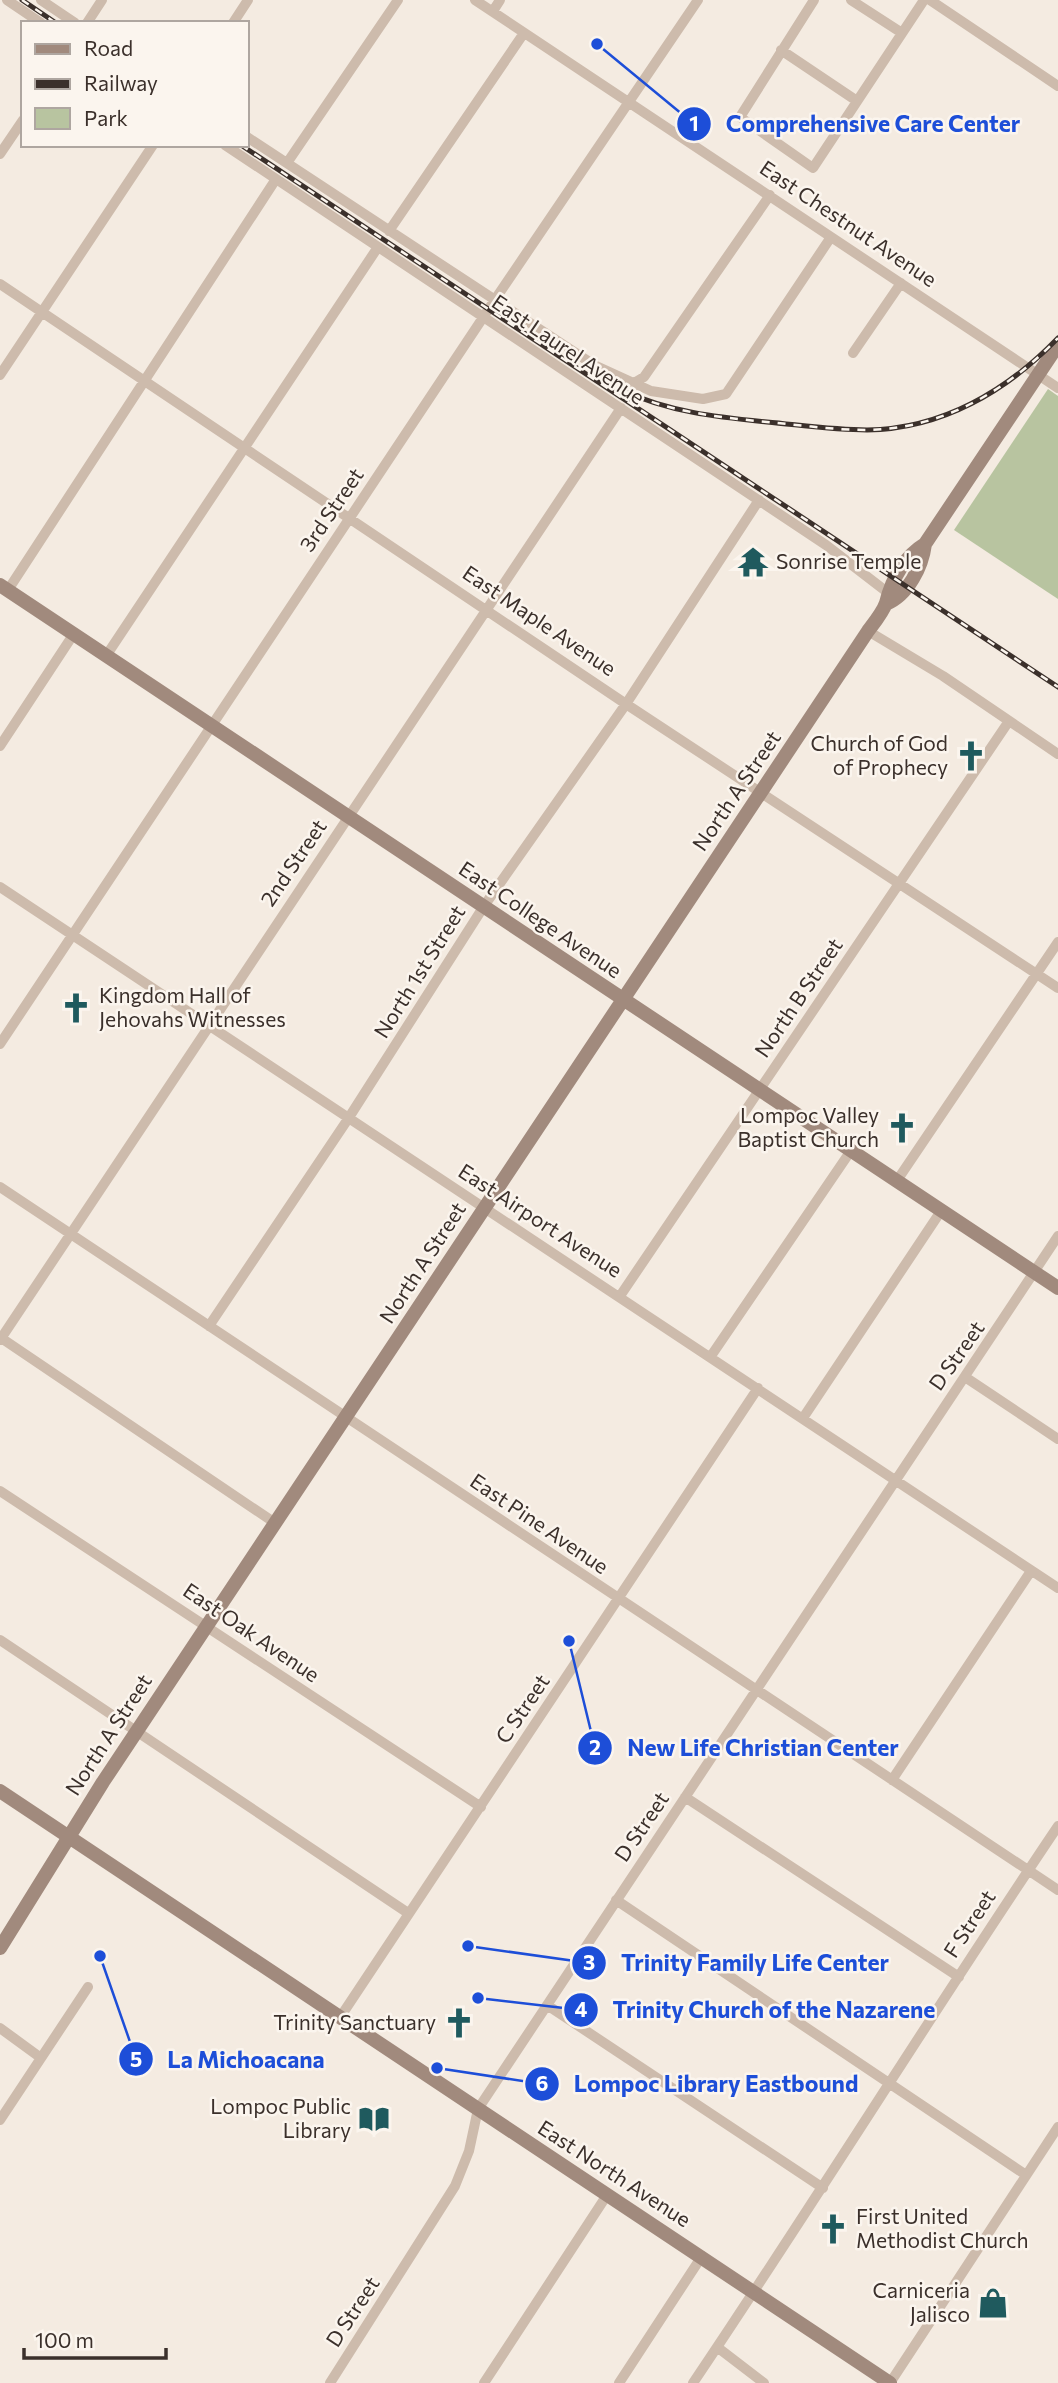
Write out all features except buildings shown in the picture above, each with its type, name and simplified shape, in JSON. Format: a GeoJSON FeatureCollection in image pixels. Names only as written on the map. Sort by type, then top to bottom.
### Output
{"type":"FeatureCollection","features":[{"type":"Feature","properties":{"kind":"street"},"geometry":{"type":"LineString","coordinates":[[7,0],[38,21]]}},
{"type":"Feature","properties":{"kind":"street"},"geometry":{"type":"LineString","coordinates":[[41,0],[72,21]]}},
{"type":"Feature","properties":{"kind":"street"},"geometry":{"type":"LineString","coordinates":[[88,21],[102,0]]}},
{"type":"Feature","properties":{"kind":"street"},"geometry":{"type":"LineString","coordinates":[[234,21],[248,0]]}},
{"type":"Feature","properties":{"kind":"street"},"geometry":{"type":"LineString","coordinates":[[287,163],[398,0]]}},
{"type":"Feature","properties":{"kind":"street","name":"East Chestnut Avenue"},"geometry":{"type":"LineString","coordinates":[[475,0],[1058,388]]}},
{"type":"Feature","properties":{"kind":"street"},"geometry":{"type":"LineString","coordinates":[[493,11],[500,0]]}},
{"type":"Feature","properties":{"kind":"street","name":"3rd Street"},"geometry":{"type":"LineString","coordinates":[[0,1044],[210,725],[698,0]]}},
{"type":"Feature","properties":{"kind":"street"},"geometry":{"type":"LineString","coordinates":[[814,0],[740,117],[813,168],[924,0]]}},
{"type":"Feature","properties":{"kind":"street"},"geometry":{"type":"LineString","coordinates":[[851,0],[901,33]]}},
{"type":"Feature","properties":{"kind":"street"},"geometry":{"type":"LineString","coordinates":[[930,0],[1058,86]]}},
{"type":"Feature","properties":{"kind":"street"},"geometry":{"type":"LineString","coordinates":[[389,231],[524,33]]}},
{"type":"Feature","properties":{"kind":"street"},"geometry":{"type":"LineString","coordinates":[[781,50],[857,101]]}},
{"type":"Feature","properties":{"kind":"street"},"geometry":{"type":"LineString","coordinates":[[0,154],[21,123]]}},
{"type":"Feature","properties":{"kind":"street","name":"East Laurel Avenue"},"geometry":{"type":"LineString","coordinates":[[248,138],[594,365],[651,391],[703,399],[726,394],[831,237]]}},
{"type":"Feature","properties":{"kind":"street"},"geometry":{"type":"LineString","coordinates":[[0,374],[152,147]]}},
{"type":"Feature","properties":{"kind":"street","name":"East Laurel Avenue"},"geometry":{"type":"LineString","coordinates":[[228,147],[843,557],[886,598]]}},
{"type":"Feature","properties":{"kind":"street"},"geometry":{"type":"LineString","coordinates":[[4,588],[276,179]]}},
{"type":"Feature","properties":{"kind":"street"},"geometry":{"type":"LineString","coordinates":[[634,383],[644,377],[770,195]]}},
{"type":"Feature","properties":{"kind":"street"},"geometry":{"type":"LineString","coordinates":[[106,656],[378,247]]}},
{"type":"Feature","properties":{"kind":"street"},"geometry":{"type":"LineString","coordinates":[[853,353],[901,283]]}},
{"type":"Feature","properties":{"kind":"street","name":"East Maple Avenue"},"geometry":{"type":"LineString","coordinates":[[0,284],[486,607],[626,704],[1058,988]]}},
{"type":"Feature","properties":{"kind":"street","name":"North A Street"},"geometry":{"type":"LineString","coordinates":[[0,1948],[137,1730],[869,631],[886,598],[897,600],[923,562],[925,544],[1058,345]]}},
{"type":"Feature","properties":{"kind":"street","name":"2nd Street"},"geometry":{"type":"LineString","coordinates":[[1,1339],[621,408]]}},
{"type":"Feature","properties":{"kind":"street","name":"North 1st Street"},"geometry":{"type":"LineString","coordinates":[[209,1326],[348,1119],[484,906],[626,704],[759,500]]}},
{"type":"Feature","properties":{"kind":"street","name":"East College Avenue"},"geometry":{"type":"LineString","coordinates":[[4,588],[1058,1288]]}},
{"type":"Feature","properties":{"kind":"street"},"geometry":{"type":"LineString","coordinates":[[869,631],[943,676],[1058,754]]}},
{"type":"Feature","properties":{"kind":"street"},"geometry":{"type":"LineString","coordinates":[[0,746],[73,635]]}},
{"type":"Feature","properties":{"kind":"street","name":"North B Street"},"geometry":{"type":"LineString","coordinates":[[621,1296],[1009,721]]}},
{"type":"Feature","properties":{"kind":"street","name":"East Airport Avenue"},"geometry":{"type":"LineString","coordinates":[[0,887],[1058,1588]]}},
{"type":"Feature","properties":{"kind":"street"},"geometry":{"type":"LineString","coordinates":[[896,1182],[1058,942]]}},
{"type":"Feature","properties":{"kind":"street"},"geometry":{"type":"LineString","coordinates":[[711,1356],[850,1152]]}},
{"type":"Feature","properties":{"kind":"street","name":"East Pine Avenue"},"geometry":{"type":"LineString","coordinates":[[0,1187],[1058,1890]]}},
{"type":"Feature","properties":{"kind":"street"},"geometry":{"type":"LineString","coordinates":[[803,1418],[940,1211]]}},
{"type":"Feature","properties":{"kind":"street","name":"D Street"},"geometry":{"type":"LineString","coordinates":[[330,2383],[455,2186],[469,2151],[478,2109],[1058,1236]]}},
{"type":"Feature","properties":{"kind":"street"},"geometry":{"type":"LineString","coordinates":[[1,1339],[275,1523]]}},
{"type":"Feature","properties":{"kind":"street"},"geometry":{"type":"LineString","coordinates":[[965,1377],[1058,1439]]}},
{"type":"Feature","properties":{"kind":"street","name":"C Street"},"geometry":{"type":"LineString","coordinates":[[341,2016],[758,1388]]}},
{"type":"Feature","properties":{"kind":"street","name":"East Oak Avenue"},"geometry":{"type":"LineString","coordinates":[[1,1495],[481,1807]]}},
{"type":"Feature","properties":{"kind":"street"},"geometry":{"type":"LineString","coordinates":[[892,1780],[1031,1571]]}},
{"type":"Feature","properties":{"kind":"street"},"geometry":{"type":"LineString","coordinates":[[0,1640],[408,1913]]}},
{"type":"Feature","properties":{"kind":"street","name":"East North Avenue"},"geometry":{"type":"LineString","coordinates":[[0,1791],[890,2383]]}},
{"type":"Feature","properties":{"kind":"street"},"geometry":{"type":"LineString","coordinates":[[685,1797],[958,1977]]}},
{"type":"Feature","properties":{"kind":"street","name":"F Street"},"geometry":{"type":"LineString","coordinates":[[693,2383],[756,2292],[1058,1826]]}},
{"type":"Feature","properties":{"kind":"street"},"geometry":{"type":"LineString","coordinates":[[616,1900],[1026,2175]]}},
{"type":"Feature","properties":{"kind":"street"},"geometry":{"type":"LineString","coordinates":[[0,2120],[88,1986]]}},
{"type":"Feature","properties":{"kind":"street"},"geometry":{"type":"LineString","coordinates":[[547,2005],[823,2188]]}},
{"type":"Feature","properties":{"kind":"street"},"geometry":{"type":"LineString","coordinates":[[0,2028],[41,2058]]}},
{"type":"Feature","properties":{"kind":"street"},"geometry":{"type":"LineString","coordinates":[[890,2383],[1058,2127]]}},
{"type":"Feature","properties":{"kind":"street"},"geometry":{"type":"LineString","coordinates":[[484,2383],[607,2195]]}},
{"type":"Feature","properties":{"kind":"street"},"geometry":{"type":"LineString","coordinates":[[619,2383],[702,2256]]}},
{"type":"Feature","properties":{"kind":"street"},"geometry":{"type":"LineString","coordinates":[[717,2347],[764,2383]]}},
{"type":"Feature","properties":{"kind":"green space"},"geometry":{"type":"Polygon","coordinates":[[[1048,389],[1058,396],[1058,599],[954,530],[1048,389]]]}},
{"type":"Feature","properties":{"kind":"railway"},"geometry":{"type":"LineString","coordinates":[[22,0],[53,21]]}},
{"type":"Feature","properties":{"kind":"railway"},"geometry":{"type":"LineString","coordinates":[[244,147],[1058,687]]}},
{"type":"Feature","properties":{"kind":"railway"},"geometry":{"type":"LineString","coordinates":[[622,390],[657,404],[711,415],[842,429],[895,428],[921,423],[972,404],[1017,375],[1058,338]]}},
{"type":"Feature","properties":{"kind":"place","name":"Comprehensive Care Center"},"geometry":{"type":"Point","coordinates":[597,44]}},
{"type":"Feature","properties":{"kind":"place","name":"Sonrise Temple"},"geometry":{"type":"Point","coordinates":[753,562]}},
{"type":"Feature","properties":{"kind":"place","name":"Church of God of Prophecy"},"geometry":{"type":"Point","coordinates":[971,756]}},
{"type":"Feature","properties":{"kind":"place","name":"Kingdom Hall of Jehovahs Witnesses"},"geometry":{"type":"Point","coordinates":[76,1008]}},
{"type":"Feature","properties":{"kind":"place","name":"Lompoc Valley Baptist Church"},"geometry":{"type":"Point","coordinates":[902,1128]}},
{"type":"Feature","properties":{"kind":"place","name":"New Life Christian Center"},"geometry":{"type":"Point","coordinates":[569,1641]}},
{"type":"Feature","properties":{"kind":"place","name":"Trinity Family Life Center"},"geometry":{"type":"Point","coordinates":[468,1946]}},
{"type":"Feature","properties":{"kind":"place","name":"La Michoacana"},"geometry":{"type":"Point","coordinates":[100,1956]}},
{"type":"Feature","properties":{"kind":"place","name":"Trinity Church of the Nazarene"},"geometry":{"type":"Point","coordinates":[478,1998]}},
{"type":"Feature","properties":{"kind":"place","name":"Trinity Sanctuary"},"geometry":{"type":"Point","coordinates":[459,2023]}},
{"type":"Feature","properties":{"kind":"place","name":"Lompoc Library Eastbound"},"geometry":{"type":"Point","coordinates":[437,2068]}},
{"type":"Feature","properties":{"kind":"place","name":"Lompoc Public Library"},"geometry":{"type":"Point","coordinates":[374,2119]}},
{"type":"Feature","properties":{"kind":"place","name":"First United Methodist Church"},"geometry":{"type":"Point","coordinates":[833,2229]}},
{"type":"Feature","properties":{"kind":"place","name":"Carniceria Jalisco"},"geometry":{"type":"Point","coordinates":[993,2303]}}]}
